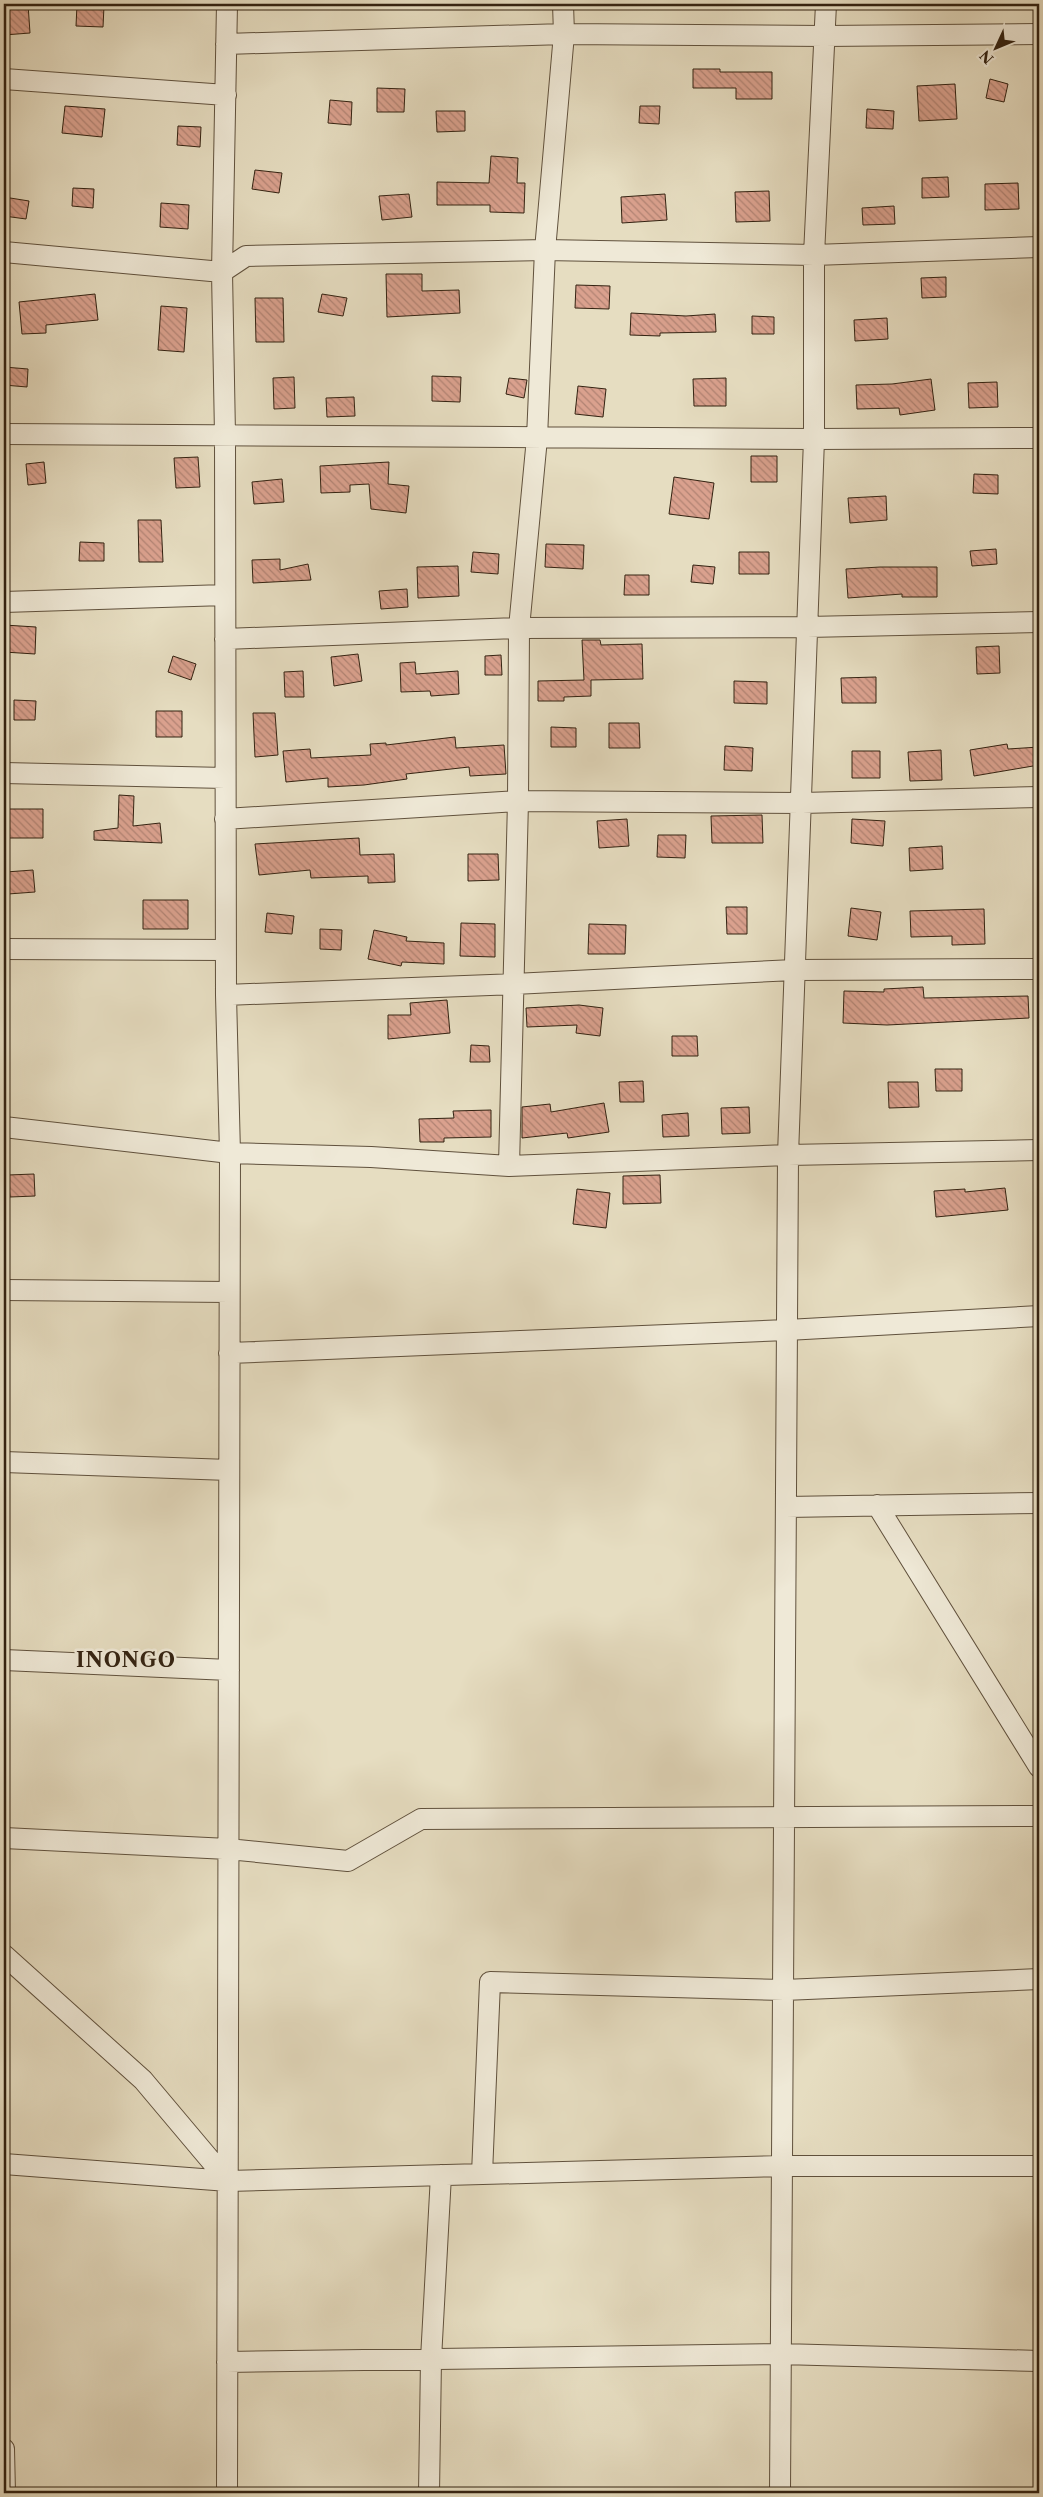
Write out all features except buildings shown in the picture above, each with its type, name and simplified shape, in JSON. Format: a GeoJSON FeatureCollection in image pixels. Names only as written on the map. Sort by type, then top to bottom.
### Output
{"type":"FeatureCollection","features":[{"type":"Feature","properties":{"kind":"street"},"geometry":{"type":"LineString","coordinates":[[226,4],[222,272],[225,435],[225,950],[230,1153],[227,2493]]}},
{"type":"Feature","properties":{"kind":"street"},"geometry":{"type":"LineString","coordinates":[[510,1166],[518,802],[519,628],[538,438],[545,250],[564,34],[563,4]]}},
{"type":"Feature","properties":{"kind":"street"},"geometry":{"type":"LineString","coordinates":[[780,2493],[788,1155],[814,439],[814,255],[826,4]]}},
{"type":"Feature","properties":{"kind":"street"},"geometry":{"type":"LineString","coordinates":[[226,44],[564,34],[824,36],[1039,34]]}},
{"type":"Feature","properties":{"kind":"street"},"geometry":{"type":"LineString","coordinates":[[4,79],[226,94]]}},
{"type":"Feature","properties":{"kind":"street"},"geometry":{"type":"LineString","coordinates":[[4,252],[222,272],[246,256],[545,250],[814,255],[1039,247]]}},
{"type":"Feature","properties":{"kind":"street"},"geometry":{"type":"LineString","coordinates":[[4,434],[538,438],[1039,438]]}},
{"type":"Feature","properties":{"kind":"street"},"geometry":{"type":"LineString","coordinates":[[4,602],[225,596]]}},
{"type":"Feature","properties":{"kind":"street"},"geometry":{"type":"LineString","coordinates":[[225,639],[519,628],[807,627],[1039,622]]}},
{"type":"Feature","properties":{"kind":"street"},"geometry":{"type":"LineString","coordinates":[[4,773],[225,778]]}},
{"type":"Feature","properties":{"kind":"street"},"geometry":{"type":"LineString","coordinates":[[225,819],[518,802],[802,802],[1039,797]]}},
{"type":"Feature","properties":{"kind":"street"},"geometry":{"type":"LineString","coordinates":[[4,949],[225,950]]}},
{"type":"Feature","properties":{"kind":"street"},"geometry":{"type":"LineString","coordinates":[[226,994],[514,984],[794,970],[1039,969]]}},
{"type":"Feature","properties":{"kind":"street"},"geometry":{"type":"LineString","coordinates":[[4,1127],[230,1153],[371,1157],[510,1166],[788,1155],[1039,1150]]}},
{"type":"Feature","properties":{"kind":"street"},"geometry":{"type":"LineString","coordinates":[[4,1290],[230,1292]]}},
{"type":"Feature","properties":{"kind":"street"},"geometry":{"type":"LineString","coordinates":[[229,1353],[787,1330],[1039,1316]]}},
{"type":"Feature","properties":{"kind":"street"},"geometry":{"type":"LineString","coordinates":[[4,1462],[229,1470]]}},
{"type":"Feature","properties":{"kind":"street"},"geometry":{"type":"LineString","coordinates":[[786,1507],[1039,1503]]}},
{"type":"Feature","properties":{"kind":"street"},"geometry":{"type":"LineString","coordinates":[[877,1505],[1039,1767]]}},
{"type":"Feature","properties":{"kind":"street"},"geometry":{"type":"LineString","coordinates":[[4,1660],[228,1670]]}},
{"type":"Feature","properties":{"kind":"street"},"geometry":{"type":"LineString","coordinates":[[4,1838],[228,1849],[348,1862],[421,1819],[1039,1816]]}},
{"type":"Feature","properties":{"kind":"street"},"geometry":{"type":"LineString","coordinates":[[4,1955],[143,2080],[228,2181]]}},
{"type":"Feature","properties":{"kind":"street"},"geometry":{"type":"LineString","coordinates":[[482,2174],[490,1982],[784,1990],[1039,1980]]}},
{"type":"Feature","properties":{"kind":"street"},"geometry":{"type":"LineString","coordinates":[[4,2164],[228,2181],[782,2166],[1039,2166]]}},
{"type":"Feature","properties":{"kind":"street"},"geometry":{"type":"LineString","coordinates":[[429,2493],[431,2359],[441,2175]]}},
{"type":"Feature","properties":{"kind":"street"},"geometry":{"type":"LineString","coordinates":[[227,2362],[782,2354],[1039,2361]]}},
{"type":"Feature","properties":{"kind":"street"},"geometry":{"type":"LineString","coordinates":[[4,2449],[5,2493]]}},
{"type":"Feature","properties":{"kind":"district","name":"INONGO"},"geometry":{"type":"Point","coordinates":[126,1660]}}]}
